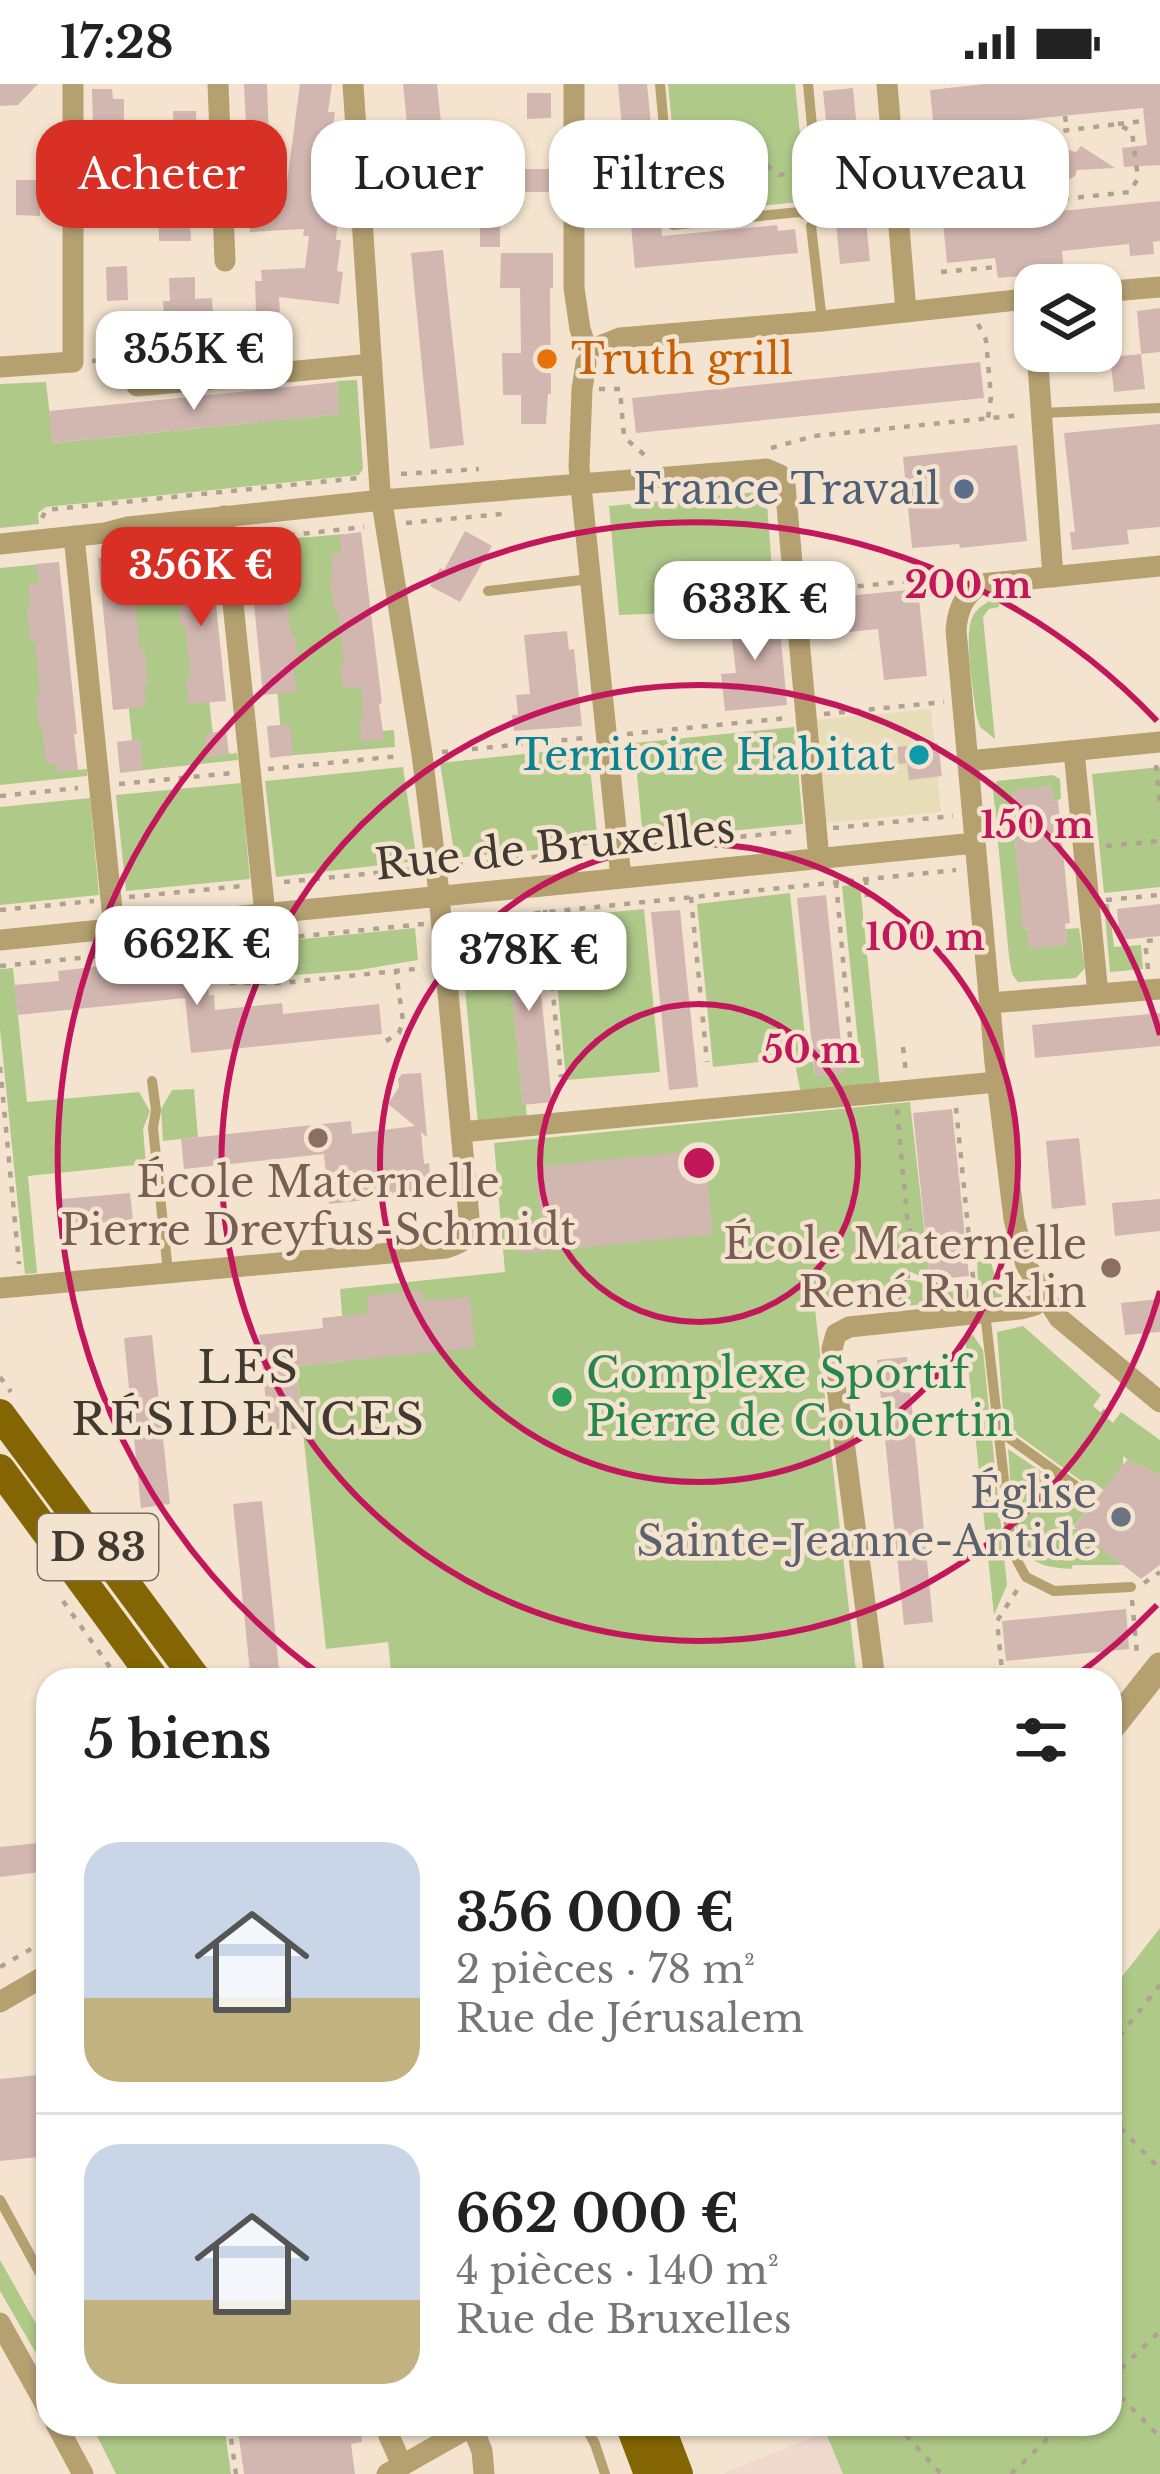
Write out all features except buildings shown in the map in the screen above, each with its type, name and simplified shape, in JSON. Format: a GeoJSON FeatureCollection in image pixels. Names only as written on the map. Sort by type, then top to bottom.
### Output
{"type":"FeatureCollection","features":[{"type":"Feature","properties":{"kind":"main road","name":"D 83"},"geometry":{"type":"LineString","coordinates":[[0,1414],[188,1668]]}},
{"type":"Feature","properties":{"kind":"main road","name":"D 83"},"geometry":{"type":"LineString","coordinates":[[0,1469],[146,1668]]}},
{"type":"Feature","properties":{"kind":"main road"},"geometry":{"type":"LineString","coordinates":[[635,2436],[649,2474]]}},
{"type":"Feature","properties":{"kind":"main road"},"geometry":{"type":"LineString","coordinates":[[664,2436],[678,2474]]}},
{"type":"Feature","properties":{"kind":"street"},"geometry":{"type":"LineString","coordinates":[[0,367],[73,362],[73,84]]}},
{"type":"Feature","properties":{"kind":"street"},"geometry":{"type":"LineString","coordinates":[[218,84],[225,261]]}},
{"type":"Feature","properties":{"kind":"street"},"geometry":{"type":"LineString","coordinates":[[11,1287],[446,1248],[467,1237],[471,1217],[440,896],[382,500],[353,84]]}},
{"type":"Feature","properties":{"kind":"street"},"geometry":{"type":"LineString","coordinates":[[574,84],[574,288],[580,329],[590,350],[582,389],[581,486],[621,878]]}},
{"type":"Feature","properties":{"kind":"street"},"geometry":{"type":"LineString","coordinates":[[887,84],[906,311]]}},
{"type":"Feature","properties":{"kind":"street"},"geometry":{"type":"LineString","coordinates":[[1122,290],[1160,287]]}},
{"type":"Feature","properties":{"kind":"street"},"geometry":{"type":"LineString","coordinates":[[590,350],[620,338],[1014,300]]}},
{"type":"Feature","properties":{"kind":"street"},"geometry":{"type":"LineString","coordinates":[[136,386],[371,364]]}},
{"type":"Feature","properties":{"kind":"street"},"geometry":{"type":"LineString","coordinates":[[1039,372],[1053,577]]}},
{"type":"Feature","properties":{"kind":"street"},"geometry":{"type":"LineString","coordinates":[[0,544],[382,500],[766,470],[780,475],[785,485],[819,859]]}},
{"type":"Feature","properties":{"kind":"street"},"geometry":{"type":"LineString","coordinates":[[224,516],[266,914]]}},
{"type":"Feature","properties":{"kind":"street"},"geometry":{"type":"LineString","coordinates":[[74,536],[114,929]]}},
{"type":"Feature","properties":{"kind":"street"},"geometry":{"type":"LineString","coordinates":[[1160,566],[980,584],[964,598],[956,630],[1014,1219],[1026,1264],[1045,1298],[1070,1329],[1160,1402]]}},
{"type":"Feature","properties":{"kind":"street"},"geometry":{"type":"LineString","coordinates":[[968,761],[1157,743]]}},
{"type":"Feature","properties":{"kind":"street"},"geometry":{"type":"LineString","coordinates":[[1074,751],[1099,994]]}},
{"type":"Feature","properties":{"kind":"street","name":"Rue de Bruxelles"},"geometry":{"type":"LineString","coordinates":[[0,940],[975,843]]}},
{"type":"Feature","properties":{"kind":"street"},"geometry":{"type":"LineString","coordinates":[[990,1004],[1099,994],[1154,980]]}},
{"type":"Feature","properties":{"kind":"street"},"geometry":{"type":"LineString","coordinates":[[460,1132],[997,1082]]}},
{"type":"Feature","properties":{"kind":"street"},"geometry":{"type":"LineString","coordinates":[[872,1668],[832,1349],[836,1334],[849,1327],[1020,1309],[1045,1298]]}},
{"type":"Feature","properties":{"kind":"street"},"geometry":{"type":"LineString","coordinates":[[1123,1697],[1160,1666]]}},
{"type":"Feature","properties":{"kind":"street"},"geometry":{"type":"LineString","coordinates":[[0,2002],[36,1981]]}},
{"type":"Feature","properties":{"kind":"street"},"geometry":{"type":"LineString","coordinates":[[0,2323],[36,2385]]}},
{"type":"Feature","properties":{"kind":"street"},"geometry":{"type":"LineString","coordinates":[[62,2436],[83,2474]]}},
{"type":"Feature","properties":{"kind":"street"},"geometry":{"type":"LineString","coordinates":[[389,2436],[394,2470],[454,2436]]}},
{"type":"Feature","properties":{"kind":"street"},"geometry":{"type":"LineString","coordinates":[[477,2436],[484,2474]]}},
{"type":"Feature","properties":{"kind":"lane"},"geometry":{"type":"LineString","coordinates":[[660,84],[663,120]]}},
{"type":"Feature","properties":{"kind":"lane"},"geometry":{"type":"LineString","coordinates":[[808,84],[811,120]]}},
{"type":"Feature","properties":{"kind":"lane"},"geometry":{"type":"LineString","coordinates":[[811,228],[822,321]]}},
{"type":"Feature","properties":{"kind":"lane"},"geometry":{"type":"LineString","coordinates":[[1042,413],[1160,408]]}},
{"type":"Feature","properties":{"kind":"lane"},"geometry":{"type":"LineString","coordinates":[[488,591],[590,579]]}},
{"type":"Feature","properties":{"kind":"lane"},"geometry":{"type":"LineString","coordinates":[[152,1082],[168,1272]]}},
{"type":"Feature","properties":{"kind":"lane"},"geometry":{"type":"LineString","coordinates":[[985,1312],[1012,1551],[1026,1577],[1054,1591],[1131,1587]]}},
{"type":"Feature","properties":{"kind":"lane"},"geometry":{"type":"LineString","coordinates":[[999,1431],[1083,1491]]}},
{"type":"Feature","properties":{"kind":"lane"},"geometry":{"type":"LineString","coordinates":[[0,2200],[36,2266]]}},
{"type":"Feature","properties":{"kind":"lane"},"geometry":{"type":"LineString","coordinates":[[591,2436],[605,2474]]}},
{"type":"Feature","properties":{"kind":"path"},"geometry":{"type":"LineString","coordinates":[[1065,116],[1065,120]]}},
{"type":"Feature","properties":{"kind":"path"},"geometry":{"type":"LineString","coordinates":[[1069,130],[1144,121]]}},
{"type":"Feature","properties":{"kind":"path"},"geometry":{"type":"LineString","coordinates":[[1069,198],[1130,192],[1138,178],[1132,132],[1118,124]]}},
{"type":"Feature","properties":{"kind":"path"},"geometry":{"type":"LineString","coordinates":[[940,272],[996,267]]}},
{"type":"Feature","properties":{"kind":"path"},"geometry":{"type":"LineString","coordinates":[[972,304],[986,340],[992,397],[988,418]]}},
{"type":"Feature","properties":{"kind":"path"},"geometry":{"type":"LineString","coordinates":[[112,361],[131,359]]}},
{"type":"Feature","properties":{"kind":"path"},"geometry":{"type":"LineString","coordinates":[[582,389],[620,389],[625,437],[651,461],[633,462]]}},
{"type":"Feature","properties":{"kind":"path"},"geometry":{"type":"LineString","coordinates":[[779,454],[768,449],[814,436],[1042,413]]}},
{"type":"Feature","properties":{"kind":"path"},"geometry":{"type":"LineString","coordinates":[[795,593],[955,576],[980,584]]}},
{"type":"Feature","properties":{"kind":"path"},"geometry":{"type":"LineString","coordinates":[[0,796],[949,701]]}},
{"type":"Feature","properties":{"kind":"path"},"geometry":{"type":"LineString","coordinates":[[1157,743],[1160,807]]}},
{"type":"Feature","properties":{"kind":"path","name":"Rue de Bruxelles"},"geometry":{"type":"LineString","coordinates":[[0,910],[944,817]]}},
{"type":"Feature","properties":{"kind":"path"},"geometry":{"type":"LineString","coordinates":[[1126,844],[1160,841]]}},
{"type":"Feature","properties":{"kind":"path","name":"Rue de Bruxelles"},"geometry":{"type":"LineString","coordinates":[[0,966],[977,868]]}},
{"type":"Feature","properties":{"kind":"path"},"geometry":{"type":"LineString","coordinates":[[866,880],[867,897]]}},
{"type":"Feature","properties":{"kind":"path"},"geometry":{"type":"LineString","coordinates":[[836,882],[851,1049]]}},
{"type":"Feature","properties":{"kind":"path"},"geometry":{"type":"LineString","coordinates":[[542,886],[561,1077]]}},
{"type":"Feature","properties":{"kind":"path"},"geometry":{"type":"LineString","coordinates":[[1089,902],[1160,895]]}},
{"type":"Feature","properties":{"kind":"path"},"geometry":{"type":"LineString","coordinates":[[691,897],[707,1062]]}},
{"type":"Feature","properties":{"kind":"path"},"geometry":{"type":"LineString","coordinates":[[1154,980],[1145,941],[1160,940]]}},
{"type":"Feature","properties":{"kind":"path"},"geometry":{"type":"LineString","coordinates":[[217,945],[223,983],[446,966]]}},
{"type":"Feature","properties":{"kind":"path"},"geometry":{"type":"LineString","coordinates":[[386,1041],[399,1033],[403,1021],[396,972]]}},
{"type":"Feature","properties":{"kind":"path"},"geometry":{"type":"LineString","coordinates":[[0,1067],[11,1287]]}},
{"type":"Feature","properties":{"kind":"path"},"geometry":{"type":"LineString","coordinates":[[896,1091],[907,1216],[920,1275],[933,1285],[953,1287],[974,1277],[954,1086]]}},
{"type":"Feature","properties":{"kind":"path"},"geometry":{"type":"LineString","coordinates":[[901,1291],[900,1277],[920,1275]]}},
{"type":"Feature","properties":{"kind":"path"},"geometry":{"type":"LineString","coordinates":[[1102,1414],[1112,1402]]}},
{"type":"Feature","properties":{"kind":"path"},"geometry":{"type":"LineString","coordinates":[[1003,1668],[997,1621],[1026,1577]]}},
{"type":"Feature","properties":{"kind":"path"},"geometry":{"type":"LineString","coordinates":[[1133,1608],[1137,1637]]}},
{"type":"Feature","properties":{"kind":"path"},"geometry":{"type":"LineString","coordinates":[[0,1967],[36,1946]]}},
{"type":"Feature","properties":{"kind":"path"},"geometry":{"type":"LineString","coordinates":[[1122,2033],[1160,1985]]}},
{"type":"Feature","properties":{"kind":"path"},"geometry":{"type":"LineString","coordinates":[[1122,2129],[1160,2169]]}},
{"type":"Feature","properties":{"kind":"path"},"geometry":{"type":"LineString","coordinates":[[1122,2370],[1160,2331]]}},
{"type":"Feature","properties":{"kind":"path"},"geometry":{"type":"LineString","coordinates":[[1122,2395],[1160,2437]]}},
{"type":"Feature","properties":{"kind":"path"},"geometry":{"type":"LineString","coordinates":[[231,2436],[236,2474]]}},
{"type":"Feature","properties":{"kind":"path"},"geometry":{"type":"LineString","coordinates":[[907,2436],[941,2474]]}},
{"type":"Feature","properties":{"kind":"path"},"geometry":{"type":"LineString","coordinates":[[1011,2474],[1051,2436]]}},
{"type":"Feature","properties":{"kind":"shaded area"},"geometry":{"type":"Polygon","coordinates":[[[815,2436],[827,2436],[843,2474],[722,2474],[815,2436]]]}},
{"type":"Feature","properties":{"kind":"green space"},"geometry":{"type":"Polygon","coordinates":[[[668,84],[795,84],[799,120],[792,120],[792,203],[768,205],[768,120],[672,120],[668,84]]]}},
{"type":"Feature","properties":{"kind":"green space"},"geometry":{"type":"Polygon","coordinates":[[[357,380],[363,469],[359,475],[46,507],[38,513],[39,524],[0,528],[0,384],[46,382],[53,443],[339,414],[337,381],[357,380]]]}},
{"type":"Feature","properties":{"kind":"green space"},"geometry":{"type":"Polygon","coordinates":[[[766,491],[774,595],[673,601],[673,613],[619,615],[609,506],[766,491]]]}},
{"type":"Feature","properties":{"kind":"green space"},"geometry":{"type":"Polygon","coordinates":[[[344,534],[369,732],[394,730],[395,747],[283,756],[264,541],[344,534]]]}},
{"type":"Feature","properties":{"kind":"green space"},"geometry":{"type":"Polygon","coordinates":[[[193,548],[215,755],[237,753],[238,760],[135,771],[114,557],[193,548]]]}},
{"type":"Feature","properties":{"kind":"green space"},"geometry":{"type":"Polygon","coordinates":[[[42,564],[64,771],[87,769],[87,776],[0,785],[0,568],[42,564]]]}},
{"type":"Feature","properties":{"kind":"green space"},"geometry":{"type":"Polygon","coordinates":[[[998,596],[999,607],[989,609],[983,617],[995,739],[980,727],[976,714],[969,634],[976,611],[998,596]]]}},
{"type":"Feature","properties":{"kind":"green space"},"geometry":{"type":"Polygon","coordinates":[[[794,727],[803,824],[643,839],[634,743],[794,727]]]}},
{"type":"Feature","properties":{"kind":"green space"},"geometry":{"type":"Polygon","coordinates":[[[588,747],[598,844],[455,858],[440,763],[588,747]]]}},
{"type":"Feature","properties":{"kind":"green space"},"geometry":{"type":"Polygon","coordinates":[[[403,767],[417,861],[276,877],[265,781],[403,767]]]}},
{"type":"Feature","properties":{"kind":"green space"},"geometry":{"type":"Polygon","coordinates":[[[1160,767],[1160,887],[1104,893],[1092,774],[1160,767]]]}},
{"type":"Feature","properties":{"kind":"green space"},"geometry":{"type":"Polygon","coordinates":[[[1053,775],[1060,779],[1061,799],[1053,801],[1051,786],[1013,791],[1024,929],[1030,948],[1067,944],[1066,929],[1079,928],[1085,968],[1076,978],[1018,982],[1009,957],[993,790],[997,781],[1053,775]]]}},
{"type":"Feature","properties":{"kind":"green space"},"geometry":{"type":"Polygon","coordinates":[[[241,783],[250,879],[126,891],[116,795],[241,783]]]}},
{"type":"Feature","properties":{"kind":"green space"},"geometry":{"type":"Polygon","coordinates":[[[90,798],[99,895],[0,905],[0,807],[90,798]]]}},
{"type":"Feature","properties":{"kind":"green space"},"geometry":{"type":"Polygon","coordinates":[[[860,884],[880,1085],[805,1093],[795,1063],[813,1062],[815,1076],[843,1073],[842,1055],[859,1052],[842,886],[860,884]]]}},
{"type":"Feature","properties":{"kind":"green space"},"geometry":{"type":"Polygon","coordinates":[[[790,893],[807,1057],[713,1067],[697,904],[790,893]]]}},
{"type":"Feature","properties":{"kind":"green space"},"geometry":{"type":"Polygon","coordinates":[[[1104,904],[1109,904],[1114,947],[1141,945],[1143,969],[1110,972],[1104,904]]]}},
{"type":"Feature","properties":{"kind":"green space"},"geometry":{"type":"Polygon","coordinates":[[[644,909],[660,1072],[566,1080],[551,918],[644,909]]]}},
{"type":"Feature","properties":{"kind":"green space"},"geometry":{"type":"Polygon","coordinates":[[[505,922],[527,1119],[478,1124],[459,926],[505,922]]]}},
{"type":"Feature","properties":{"kind":"green space"},"geometry":{"type":"Polygon","coordinates":[[[415,928],[418,960],[359,970],[255,978],[237,966],[231,946],[415,928]]]}},
{"type":"Feature","properties":{"kind":"green space"},"geometry":{"type":"Polygon","coordinates":[[[13,968],[27,1102],[139,1092],[150,1111],[143,1129],[146,1164],[28,1176],[37,1273],[25,1274],[0,1029],[0,969],[13,968]]]}},
{"type":"Feature","properties":{"kind":"green space"},"geometry":{"type":"Polygon","coordinates":[[[194,1089],[198,1137],[163,1141],[161,1109],[172,1090],[194,1089]]]}},
{"type":"Feature","properties":{"kind":"green space","name":"Complexe Sportif Pierre de Coubertin"},"geometry":{"type":"Polygon","coordinates":[[[910,1102],[930,1280],[911,1272],[898,1274],[899,1291],[814,1300],[856,1668],[391,1668],[388,1642],[326,1649],[296,1366],[346,1361],[340,1289],[505,1272],[494,1143],[910,1102]]]}},
{"type":"Feature","properties":{"kind":"green space"},"geometry":{"type":"Polygon","coordinates":[[[990,1260],[1002,1297],[904,1306],[903,1280],[957,1291],[978,1281],[977,1261],[990,1260]]]}},
{"type":"Feature","properties":{"kind":"green space"},"geometry":{"type":"Polygon","coordinates":[[[1023,1326],[1101,1395],[1093,1406],[1113,1423],[1121,1412],[1160,1440],[1160,1474],[1123,1456],[1123,1466],[1103,1490],[1095,1483],[1091,1488],[1004,1425],[997,1332],[1023,1326]]]}},
{"type":"Feature","properties":{"kind":"green space"},"geometry":{"type":"Polygon","coordinates":[[[973,1335],[983,1350],[1007,1585],[994,1615],[965,1337],[973,1335]]]}},
{"type":"Feature","properties":{"kind":"green space"},"geometry":{"type":"Polygon","coordinates":[[[1008,1449],[1082,1499],[1079,1504],[1087,1510],[1069,1529],[1077,1529],[1123,1565],[1046,1566],[1025,1552],[1015,1526],[1008,1449]]]}},
{"type":"Feature","properties":{"kind":"green space"},"geometry":{"type":"Polygon","coordinates":[[[1160,1928],[1160,2474],[843,2474],[827,2436],[1122,2436],[1122,1977],[1160,1928]]]}},
{"type":"Feature","properties":{"kind":"green space"},"geometry":{"type":"Polygon","coordinates":[[[0,2260],[36,2324],[36,2353],[0,2291],[0,2260]]]}},
{"type":"Feature","properties":{"kind":"green space"},"geometry":{"type":"Polygon","coordinates":[[[97,2436],[226,2436],[231,2474],[116,2474],[97,2436]]]}},
{"type":"Feature","properties":{"kind":"sand"},"geometry":{"type":"Polygon","coordinates":[[[931,709],[941,812],[825,823],[815,720],[931,709]]]}},
{"type":"Feature","properties":{"kind":"place","name":"Truth grill"},"geometry":{"type":"Point","coordinates":[547,359]}},
{"type":"Feature","properties":{"kind":"place","name":"France Travail"},"geometry":{"type":"Point","coordinates":[964,489]}},
{"type":"Feature","properties":{"kind":"place","name":"Territoire Habitat"},"geometry":{"type":"Point","coordinates":[919,755]}},
{"type":"Feature","properties":{"kind":"place","name":"École Maternelle Pierre Dreyfus-Schmidt"},"geometry":{"type":"Point","coordinates":[318,1138]}},
{"type":"Feature","properties":{"kind":"place","name":"École Maternelle René Rucklin"},"geometry":{"type":"Point","coordinates":[1111,1268]}},
{"type":"Feature","properties":{"kind":"place","name":"Complexe Sportif Pierre de Coubertin"},"geometry":{"type":"Point","coordinates":[562,1397]}},
{"type":"Feature","properties":{"kind":"place","name":"Église Sainte-Jeanne-Antide"},"geometry":{"type":"Point","coordinates":[1121,1517]}},
{"type":"Feature","properties":{"kind":"district","name":"LES RÉSIDENCES"},"geometry":{"type":"Point","coordinates":[249,1393]}}]}
